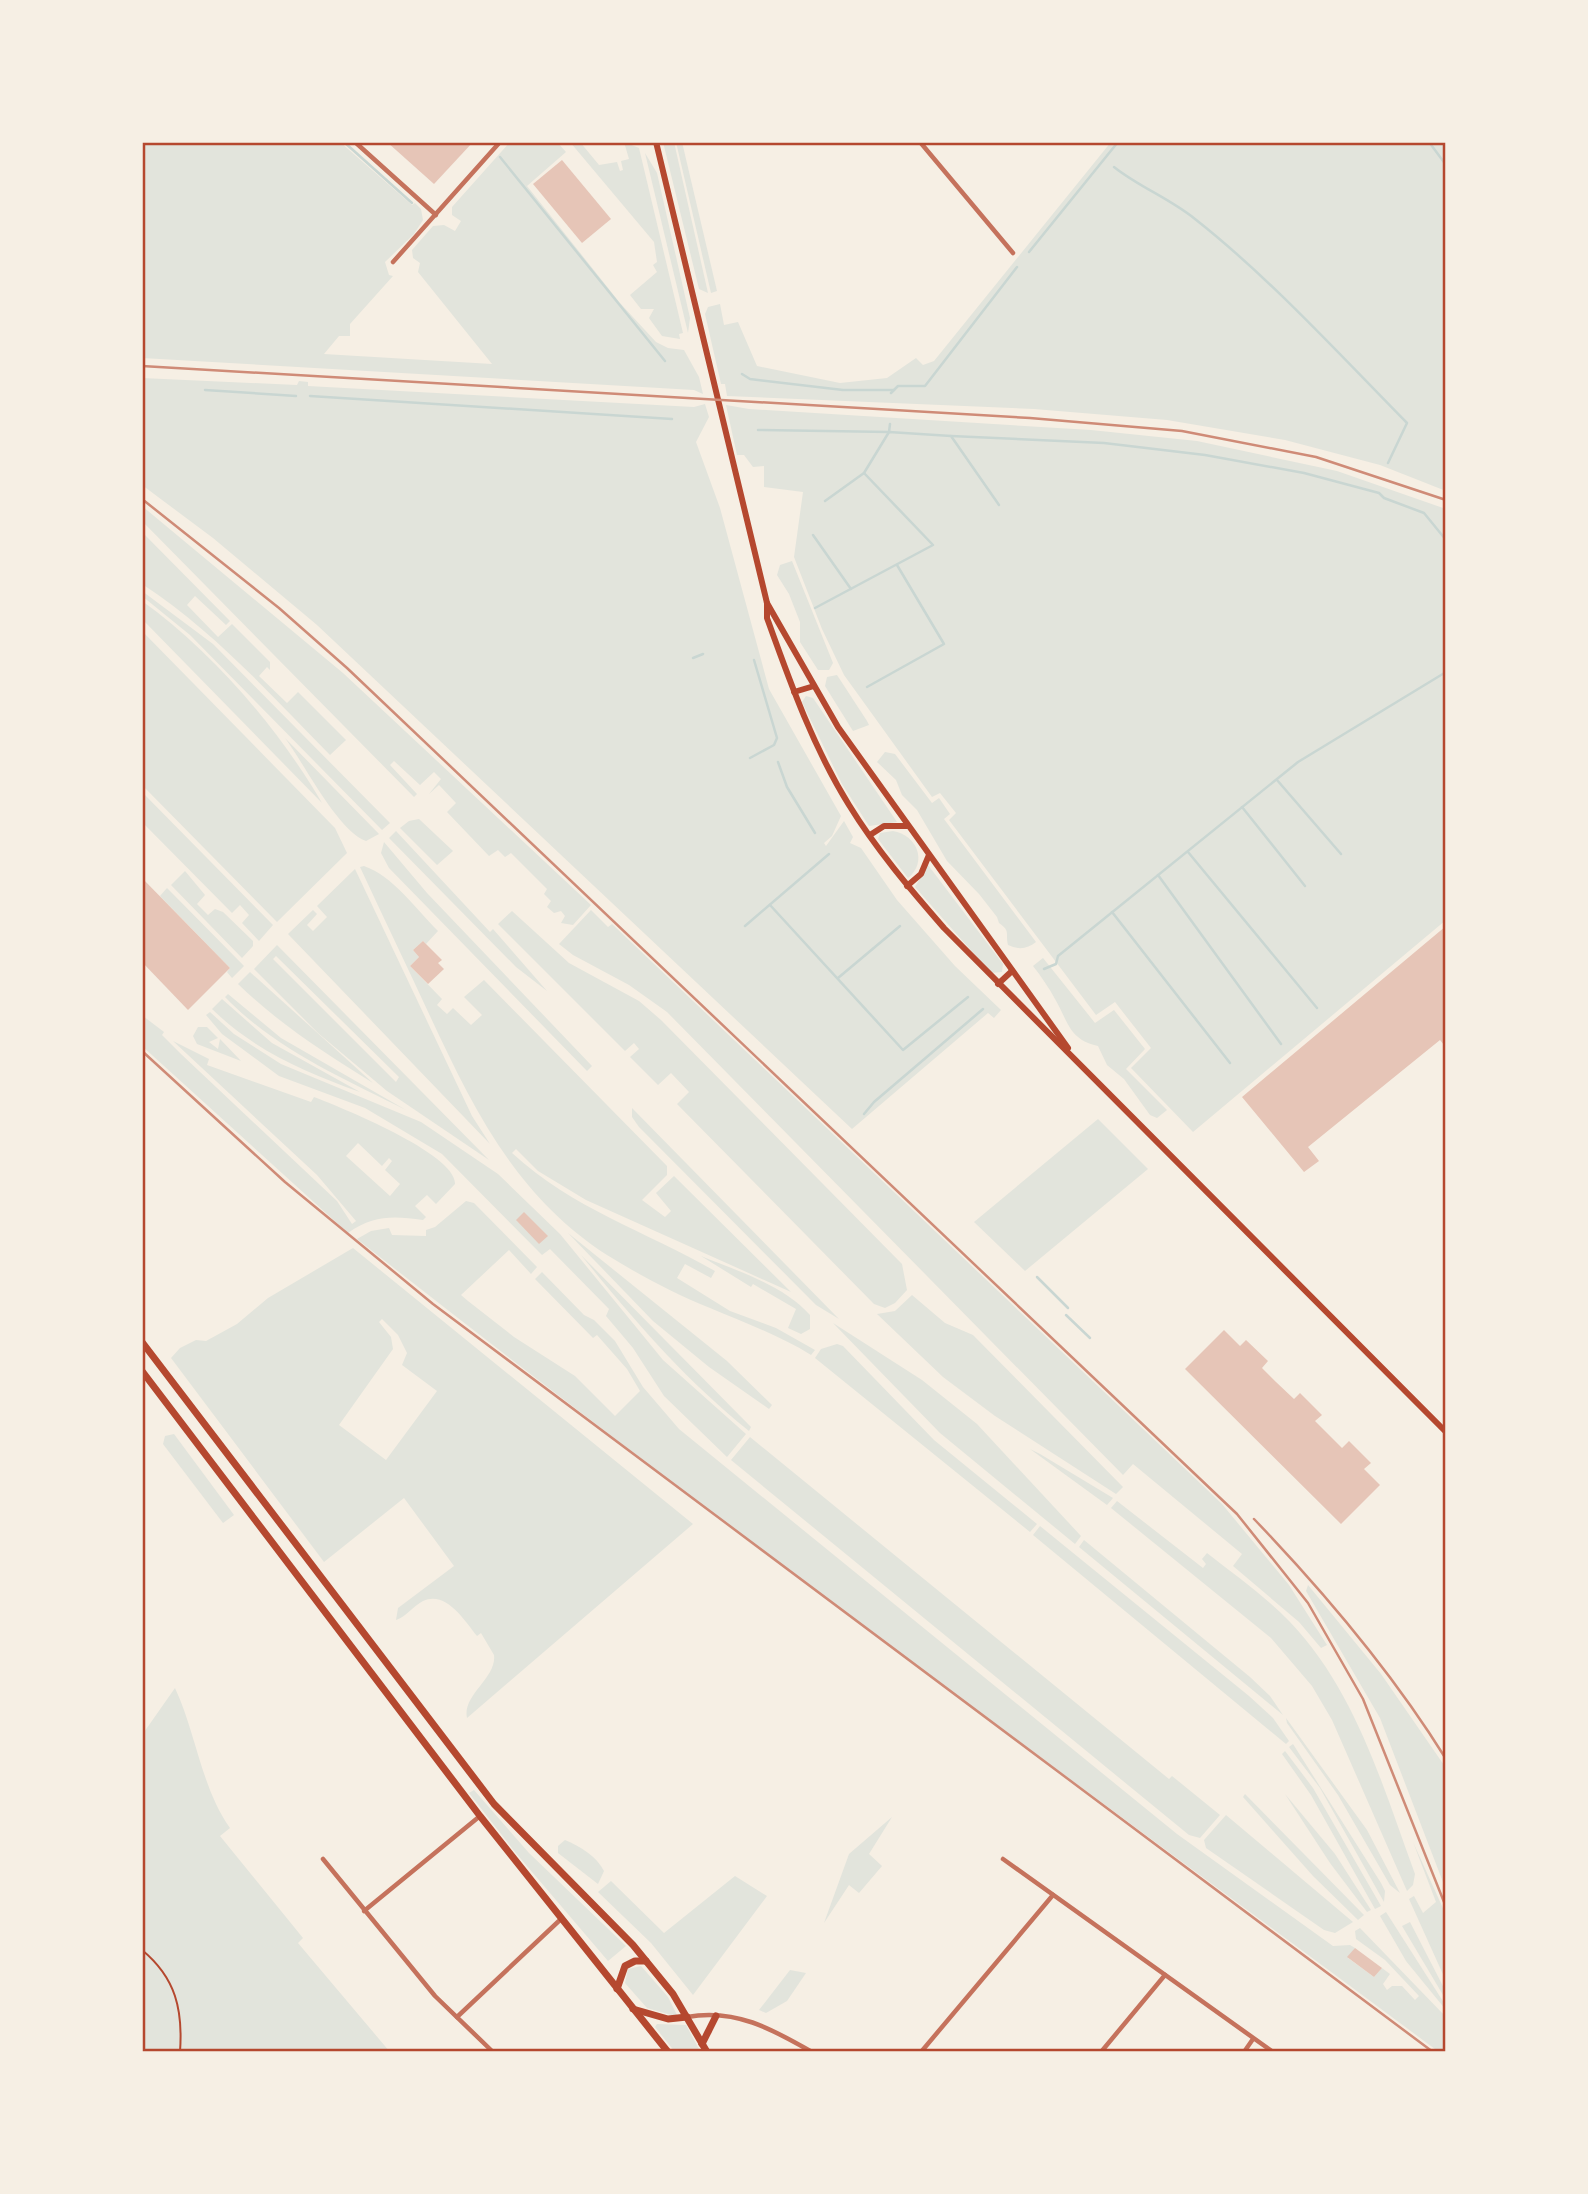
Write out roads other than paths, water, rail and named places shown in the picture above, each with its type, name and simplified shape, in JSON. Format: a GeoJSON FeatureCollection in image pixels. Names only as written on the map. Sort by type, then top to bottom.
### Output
{"type":"FeatureCollection","features":[{"type":"Feature","properties":{"kind":"main road"},"geometry":{"type":"LineString","coordinates":[[656,142],[767,603],[767,618],[794,692],[839,788],[907,886],[998,984],[1446,1432]]}},
{"type":"Feature","properties":{"kind":"main road"},"geometry":{"type":"LineString","coordinates":[[767,603],[838,727],[1079,1063]]}},
{"type":"Feature","properties":{"kind":"main road"},"geometry":{"type":"LineString","coordinates":[[794,692],[814,686]]}},
{"type":"Feature","properties":{"kind":"main road"},"geometry":{"type":"LineString","coordinates":[[870,835],[884,826],[907,826]]}},
{"type":"Feature","properties":{"kind":"main road"},"geometry":{"type":"LineString","coordinates":[[907,886],[921,874],[929,855]]}},
{"type":"Feature","properties":{"kind":"main road"},"geometry":{"type":"LineString","coordinates":[[998,984],[1012,971]]}},
{"type":"Feature","properties":{"kind":"main road"},"geometry":{"type":"LineString","coordinates":[[142,1342],[494,1804],[646,1961],[687,2017],[707,2052]]}},
{"type":"Feature","properties":{"kind":"main road"},"geometry":{"type":"LineString","coordinates":[[142,1371],[480,1816],[668,2052]]}},
{"type":"Feature","properties":{"kind":"main road"},"geometry":{"type":"LineString","coordinates":[[617,1989],[625,1966],[635,1961],[646,1961]]}},
{"type":"Feature","properties":{"kind":"main road"},"geometry":{"type":"LineString","coordinates":[[632,2009],[667,2019],[687,2017]]}},
{"type":"Feature","properties":{"kind":"main road"},"geometry":{"type":"LineString","coordinates":[[702,2044],[716,2016]]}},
{"type":"Feature","properties":{"kind":"street"},"geometry":{"type":"LineString","coordinates":[[355,142],[436,215]]}},
{"type":"Feature","properties":{"kind":"street"},"geometry":{"type":"LineString","coordinates":[[393,262],[500,142]]}},
{"type":"Feature","properties":{"kind":"street"},"geometry":{"type":"LineString","coordinates":[[920,142],[1013,253]]}},
{"type":"Feature","properties":{"kind":"street"},"geometry":{"type":"LineString","coordinates":[[364,1911],[480,1816]]}},
{"type":"Feature","properties":{"kind":"street"},"geometry":{"type":"LineString","coordinates":[[323,1858],[435,1996],[493,2052]]}},
{"type":"Feature","properties":{"kind":"street"},"geometry":{"type":"LineString","coordinates":[[1003,1859],[1273,2052]]}},
{"type":"Feature","properties":{"kind":"street"},"geometry":{"type":"LineString","coordinates":[[922,2052],[1053,1895]]}},
{"type":"Feature","properties":{"kind":"street"},"geometry":{"type":"LineString","coordinates":[[457,2017],[561,1919]]}},
{"type":"Feature","properties":{"kind":"street"},"geometry":{"type":"LineString","coordinates":[[1101,2052],[1165,1975]]}},
{"type":"Feature","properties":{"kind":"street"},"geometry":{"type":"LineString","coordinates":[[687,2017],[716,2016],[751,2020],[812,2052]]}},
{"type":"Feature","properties":{"kind":"street"},"geometry":{"type":"LineString","coordinates":[[1244,2052],[1253,2039]]}},
{"type":"Feature","properties":{"kind":"waterway"},"geometry":{"type":"LineString","coordinates":[[344,142],[412,203]]}},
{"type":"Feature","properties":{"kind":"waterway"},"geometry":{"type":"LineString","coordinates":[[1029,252],[1118,142]]}},
{"type":"Feature","properties":{"kind":"waterway"},"geometry":{"type":"LineString","coordinates":[[1429,142],[1446,165]]}},
{"type":"Feature","properties":{"kind":"waterway"},"geometry":{"type":"LineString","coordinates":[[500,157],[665,361]]}},
{"type":"Feature","properties":{"kind":"waterway"},"geometry":{"type":"LineString","coordinates":[[1114,167],[1185,212],[1223,242],[1304,318],[1407,423],[1388,463]]}},
{"type":"Feature","properties":{"kind":"waterway"},"geometry":{"type":"LineString","coordinates":[[891,393],[898,386],[925,386],[1017,267]]}},
{"type":"Feature","properties":{"kind":"waterway"},"geometry":{"type":"LineString","coordinates":[[742,374],[750,379],[843,390],[894,390]]}},
{"type":"Feature","properties":{"kind":"waterway"},"geometry":{"type":"LineString","coordinates":[[205,390],[296,396]]}},
{"type":"Feature","properties":{"kind":"waterway"},"geometry":{"type":"LineString","coordinates":[[310,396],[672,419]]}},
{"type":"Feature","properties":{"kind":"waterway"},"geometry":{"type":"LineString","coordinates":[[758,430],[889,432],[890,424]]}},
{"type":"Feature","properties":{"kind":"waterway"},"geometry":{"type":"LineString","coordinates":[[825,501],[864,473],[889,432],[951,436],[999,505]]}},
{"type":"Feature","properties":{"kind":"waterway"},"geometry":{"type":"LineString","coordinates":[[951,436],[1104,443],[1205,455],[1304,473],[1379,493],[1384,498],[1424,513],[1446,540]]}},
{"type":"Feature","properties":{"kind":"waterway"},"geometry":{"type":"LineString","coordinates":[[815,608],[933,545],[864,473]]}},
{"type":"Feature","properties":{"kind":"waterway"},"geometry":{"type":"LineString","coordinates":[[813,535],[851,589]]}},
{"type":"Feature","properties":{"kind":"waterway"},"geometry":{"type":"LineString","coordinates":[[867,687],[944,644],[897,565]]}},
{"type":"Feature","properties":{"kind":"waterway"},"geometry":{"type":"LineString","coordinates":[[693,658],[703,654]]}},
{"type":"Feature","properties":{"kind":"waterway"},"geometry":{"type":"LineString","coordinates":[[750,758],[774,745],[777,738],[754,660]]}},
{"type":"Feature","properties":{"kind":"waterway"},"geometry":{"type":"LineString","coordinates":[[1044,969],[1056,964],[1058,956],[1298,762],[1446,672]]}},
{"type":"Feature","properties":{"kind":"waterway"},"geometry":{"type":"LineString","coordinates":[[778,762],[787,787],[815,833]]}},
{"type":"Feature","properties":{"kind":"waterway"},"geometry":{"type":"LineString","coordinates":[[1277,780],[1341,854]]}},
{"type":"Feature","properties":{"kind":"waterway"},"geometry":{"type":"LineString","coordinates":[[1242,807],[1305,886]]}},
{"type":"Feature","properties":{"kind":"waterway"},"geometry":{"type":"LineString","coordinates":[[1188,852],[1317,1008]]}},
{"type":"Feature","properties":{"kind":"waterway"},"geometry":{"type":"LineString","coordinates":[[745,926],[829,854]]}},
{"type":"Feature","properties":{"kind":"waterway"},"geometry":{"type":"LineString","coordinates":[[1158,875],[1281,1044]]}},
{"type":"Feature","properties":{"kind":"waterway"},"geometry":{"type":"LineString","coordinates":[[770,905],[903,1050],[968,997]]}},
{"type":"Feature","properties":{"kind":"waterway"},"geometry":{"type":"LineString","coordinates":[[1112,912],[1230,1063]]}},
{"type":"Feature","properties":{"kind":"waterway"},"geometry":{"type":"LineString","coordinates":[[838,978],[900,926]]}},
{"type":"Feature","properties":{"kind":"waterway"},"geometry":{"type":"LineString","coordinates":[[864,1114],[874,1102],[983,1009]]}},
{"type":"Feature","properties":{"kind":"waterway"},"geometry":{"type":"LineString","coordinates":[[1037,1277],[1068,1308]]}},
{"type":"Feature","properties":{"kind":"waterway"},"geometry":{"type":"LineString","coordinates":[[1066,1315],[1090,1338]]}},
{"type":"Feature","properties":{"kind":"railway"},"geometry":{"type":"LineString","coordinates":[[142,366],[1030,418],[1182,431],[1316,457],[1446,500]]}},
{"type":"Feature","properties":{"kind":"railway"},"geometry":{"type":"LineString","coordinates":[[142,499],[279,608],[347,668],[1237,1514],[1308,1603],[1363,1699],[1446,1907]]}},
{"type":"Feature","properties":{"kind":"railway"},"geometry":{"type":"LineString","coordinates":[[142,1051],[285,1182],[433,1304],[1433,2052]]}},
{"type":"Feature","properties":{"kind":"railway"},"geometry":{"type":"LineString","coordinates":[[1254,1519],[1356,1634],[1403,1695],[1446,1759]]}}]}
